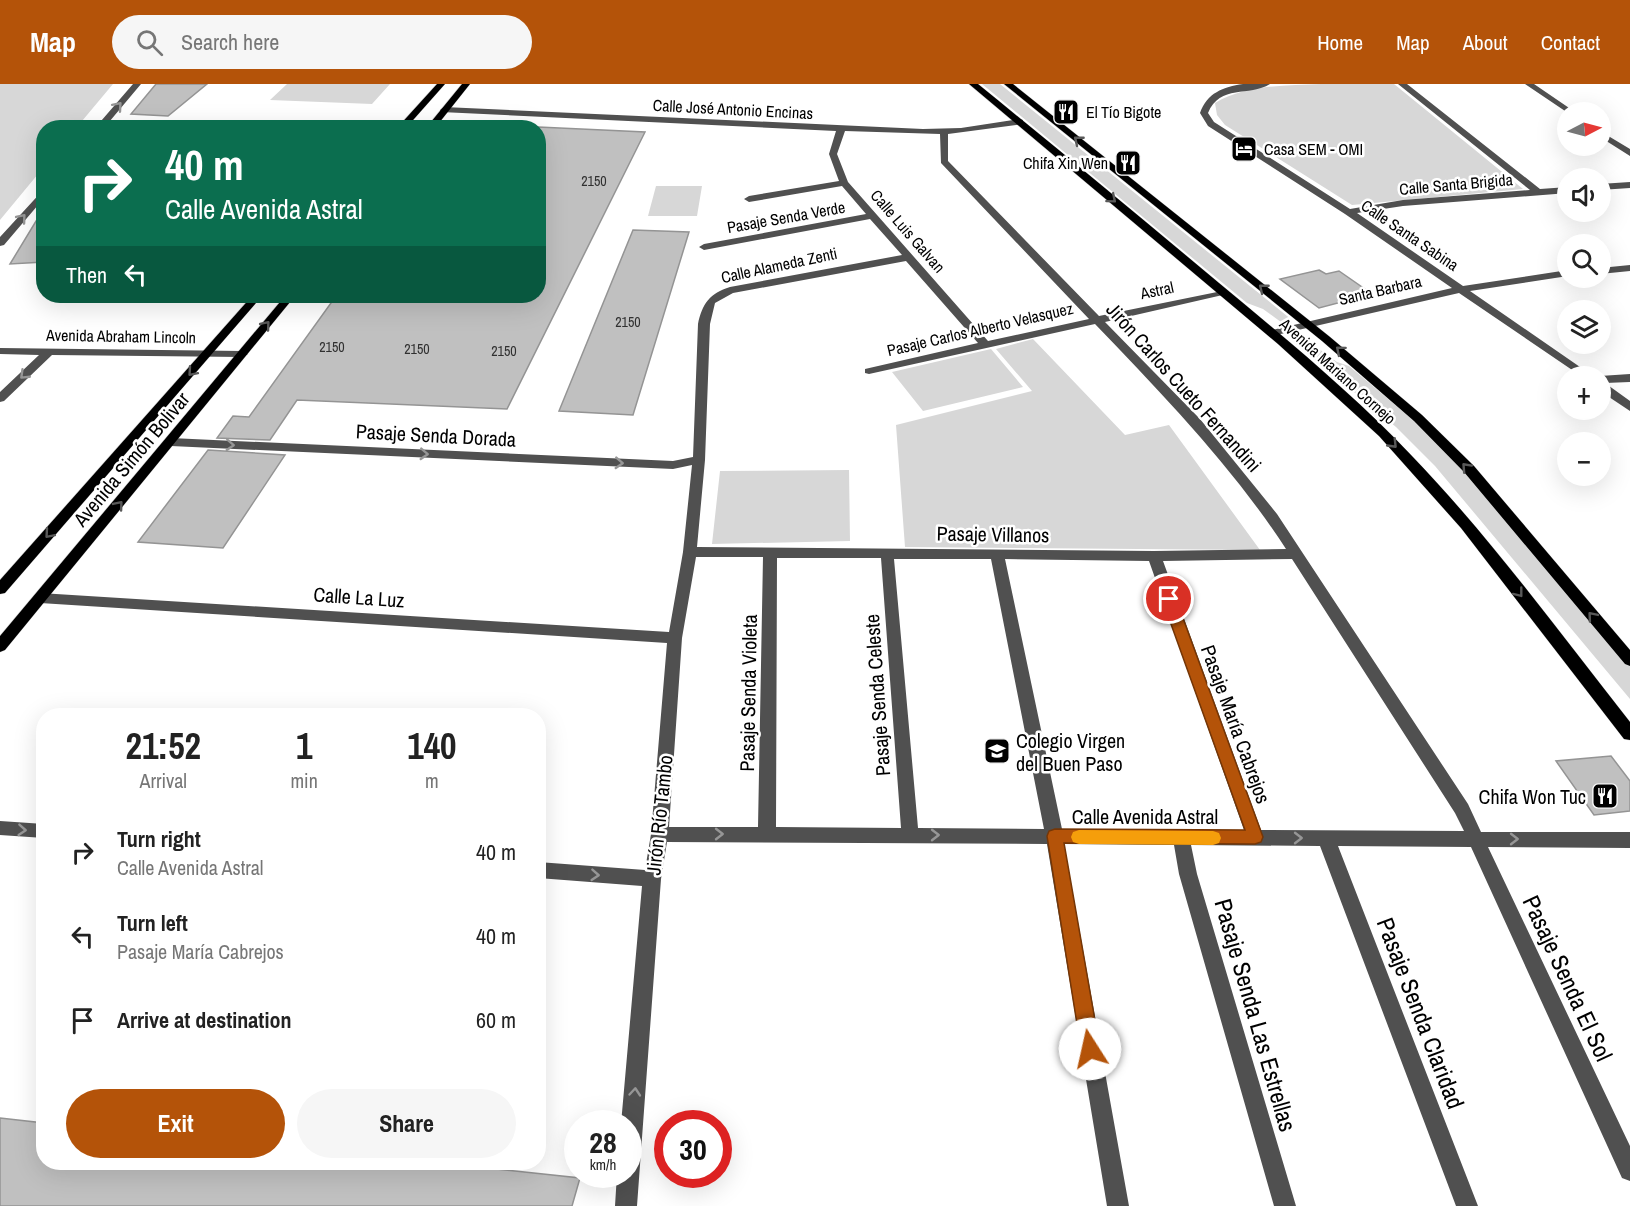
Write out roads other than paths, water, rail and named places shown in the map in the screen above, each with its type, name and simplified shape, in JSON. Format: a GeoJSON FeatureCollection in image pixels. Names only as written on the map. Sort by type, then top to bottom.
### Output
{"type":"FeatureCollection","features":[{"type":"Feature","properties":{"kind":"main road"},"geometry":{"type":"LineString","coordinates":[[419,120],[426,99],[439,84]]}},
{"type":"Feature","properties":{"kind":"main road"},"geometry":{"type":"LineString","coordinates":[[427,120],[444,110],[466,84]]}},
{"type":"Feature","properties":{"kind":"main road","name":"Avenida Mariano Cornejo"},"geometry":{"type":"LineString","coordinates":[[973,84],[1272,333],[1347,399],[1408,460],[1490,557],[1630,734]]}},
{"type":"Feature","properties":{"kind":"main road","name":"Avenida Mariano Cornejo"},"geometry":{"type":"LineString","coordinates":[[1013,86],[1309,324],[1418,418],[1469,470],[1630,660]]}},
{"type":"Feature","properties":{"kind":"main road","name":"Avenida Simón Bolivar"},"geometry":{"type":"LineString","coordinates":[[0,589],[251,303]]}},
{"type":"Feature","properties":{"kind":"main road","name":"Avenida Simón Bolivar"},"geometry":{"type":"LineString","coordinates":[[0,646],[284,303]]}},
{"type":"Feature","properties":{"kind":"street"},"geometry":{"type":"LineString","coordinates":[[106,120],[137,84]]}},
{"type":"Feature","properties":{"kind":"street","name":"Calle Santa Sabina"},"geometry":{"type":"LineString","coordinates":[[1266,84],[1233,88],[1216,94],[1206,103],[1204,113],[1211,124],[1348,213],[1573,366]]}},
{"type":"Feature","properties":{"kind":"street"},"geometry":{"type":"LineString","coordinates":[[1402,84],[1538,192]]}},
{"type":"Feature","properties":{"kind":"street"},"geometry":{"type":"LineString","coordinates":[[1529,84],[1557,103]]}},
{"type":"Feature","properties":{"kind":"street","name":"Calle José Antonio Encinas"},"geometry":{"type":"LineString","coordinates":[[444,110],[944,133],[1020,122]]}},
{"type":"Feature","properties":{"kind":"street","name":"Calle Luis Galvan"},"geometry":{"type":"LineString","coordinates":[[841,129],[833,154],[844,183],[985,345]]}},
{"type":"Feature","properties":{"kind":"street","name":"Jirón Carlos Cueto Fernandini"},"geometry":{"type":"LineString","coordinates":[[944,133],[944,161],[954,173],[1196,422],[1272,517],[1462,809],[1476,839]]}},
{"type":"Feature","properties":{"kind":"street"},"geometry":{"type":"LineString","coordinates":[[1611,140],[1630,153]]}},
{"type":"Feature","properties":{"kind":"street"},"geometry":{"type":"LineString","coordinates":[[749,199],[844,183]]}},
{"type":"Feature","properties":{"kind":"street"},"geometry":{"type":"LineString","coordinates":[[1611,186],[1630,185]]}},
{"type":"Feature","properties":{"kind":"street","name":"Calle Santa Brigida"},"geometry":{"type":"LineString","coordinates":[[1348,213],[1403,203],[1557,191]]}},
{"type":"Feature","properties":{"kind":"street"},"geometry":{"type":"LineString","coordinates":[[0,243],[36,201]]}},
{"type":"Feature","properties":{"kind":"street","name":"Pasaje Senda Verde"},"geometry":{"type":"LineString","coordinates":[[704,247],[873,216]]}},
{"type":"Feature","properties":{"kind":"street","name":"Calle Alameda Zenti"},"geometry":{"type":"LineString","coordinates":[[699,460],[704,324],[706,306],[714,296],[748,286],[909,257]]}},
{"type":"Feature","properties":{"kind":"street"},"geometry":{"type":"LineString","coordinates":[[1611,270],[1630,268]]}},
{"type":"Feature","properties":{"kind":"street","name":"Santa Barbara"},"geometry":{"type":"LineString","coordinates":[[1272,333],[1460,289],[1557,274]]}},
{"type":"Feature","properties":{"kind":"street","name":"Astral"},"geometry":{"type":"LineString","coordinates":[[1097,320],[1223,292]]}},
{"type":"Feature","properties":{"kind":"street","name":"Pasaje Carlos Alberto Velasquez"},"geometry":{"type":"LineString","coordinates":[[869,371],[1097,320]]}},
{"type":"Feature","properties":{"kind":"street","name":"Avenida Abraham Lincoln"},"geometry":{"type":"LineString","coordinates":[[0,351],[242,354]]}},
{"type":"Feature","properties":{"kind":"street"},"geometry":{"type":"LineString","coordinates":[[0,398],[49,352]]}},
{"type":"Feature","properties":{"kind":"street"},"geometry":{"type":"LineString","coordinates":[[1611,380],[1630,378]]}},
{"type":"Feature","properties":{"kind":"street"},"geometry":{"type":"LineString","coordinates":[[1611,393],[1630,407]]}},
{"type":"Feature","properties":{"kind":"street","name":"Pasaje Senda Dorada"},"geometry":{"type":"LineString","coordinates":[[171,442],[673,465],[699,460]]}},
{"type":"Feature","properties":{"kind":"street","name":"Jirón Río Tambo"},"geometry":{"type":"LineString","coordinates":[[633,1110],[652,879],[660,834],[675,638],[690,552],[699,460]]}},
{"type":"Feature","properties":{"kind":"street","name":"Pasaje Villanos"},"geometry":{"type":"LineString","coordinates":[[690,552],[1154,556],[1296,554]]}},
{"type":"Feature","properties":{"kind":"street","name":"Pasaje Senda Violeta"},"geometry":{"type":"LineString","coordinates":[[767,834],[770,552]]}},
{"type":"Feature","properties":{"kind":"street","name":"Pasaje Senda Celeste"},"geometry":{"type":"LineString","coordinates":[[887,552],[909,835]]}},
{"type":"Feature","properties":{"kind":"street"},"geometry":{"type":"LineString","coordinates":[[997,554],[1055,836],[1118,1206]]}},
{"type":"Feature","properties":{"kind":"street","name":"Pasaje María Cabrejos"},"geometry":{"type":"LineString","coordinates":[[1154,556],[1255,837]]}},
{"type":"Feature","properties":{"kind":"street","name":"Calle La Luz"},"geometry":{"type":"LineString","coordinates":[[40,598],[675,638]]}},
{"type":"Feature","properties":{"kind":"street"},"geometry":{"type":"LineString","coordinates":[[0,828],[36,830]]}},
{"type":"Feature","properties":{"kind":"street","name":"Calle Avenida Astral"},"geometry":{"type":"LineString","coordinates":[[660,834],[1630,840]]}},
{"type":"Feature","properties":{"kind":"street","name":"Pasaje Senda Las Estrellas"},"geometry":{"type":"LineString","coordinates":[[1181,838],[1188,874],[1285,1206]]}},
{"type":"Feature","properties":{"kind":"street","name":"Pasaje Senda Claridad"},"geometry":{"type":"LineString","coordinates":[[1326,838],[1467,1206]]}},
{"type":"Feature","properties":{"kind":"street","name":"Pasaje Senda El Sol"},"geometry":{"type":"LineString","coordinates":[[1476,839],[1630,1170]]}},
{"type":"Feature","properties":{"kind":"street"},"geometry":{"type":"LineString","coordinates":[[546,871],[652,879]]}},
{"type":"Feature","properties":{"kind":"street","name":"Jirón Río Tambo"},"geometry":{"type":"LineString","coordinates":[[626,1206],[627,1188]]}},
{"type":"Feature","properties":{"kind":"place","name":"El Tío Bigote"},"geometry":{"type":"Point","coordinates":[1066,112]}},
{"type":"Feature","properties":{"kind":"place","name":"Casa SEM - OMI"},"geometry":{"type":"Point","coordinates":[1244,149]}},
{"type":"Feature","properties":{"kind":"place","name":"Chifa Xin Wen"},"geometry":{"type":"Point","coordinates":[1128,163]}},
{"type":"Feature","properties":{"kind":"place","name":"Colegio Virgen del Buen Paso"},"geometry":{"type":"Point","coordinates":[997,751]}},
{"type":"Feature","properties":{"kind":"place","name":"Chifa Won Tuc"},"geometry":{"type":"Point","coordinates":[1605,796]}}]}
